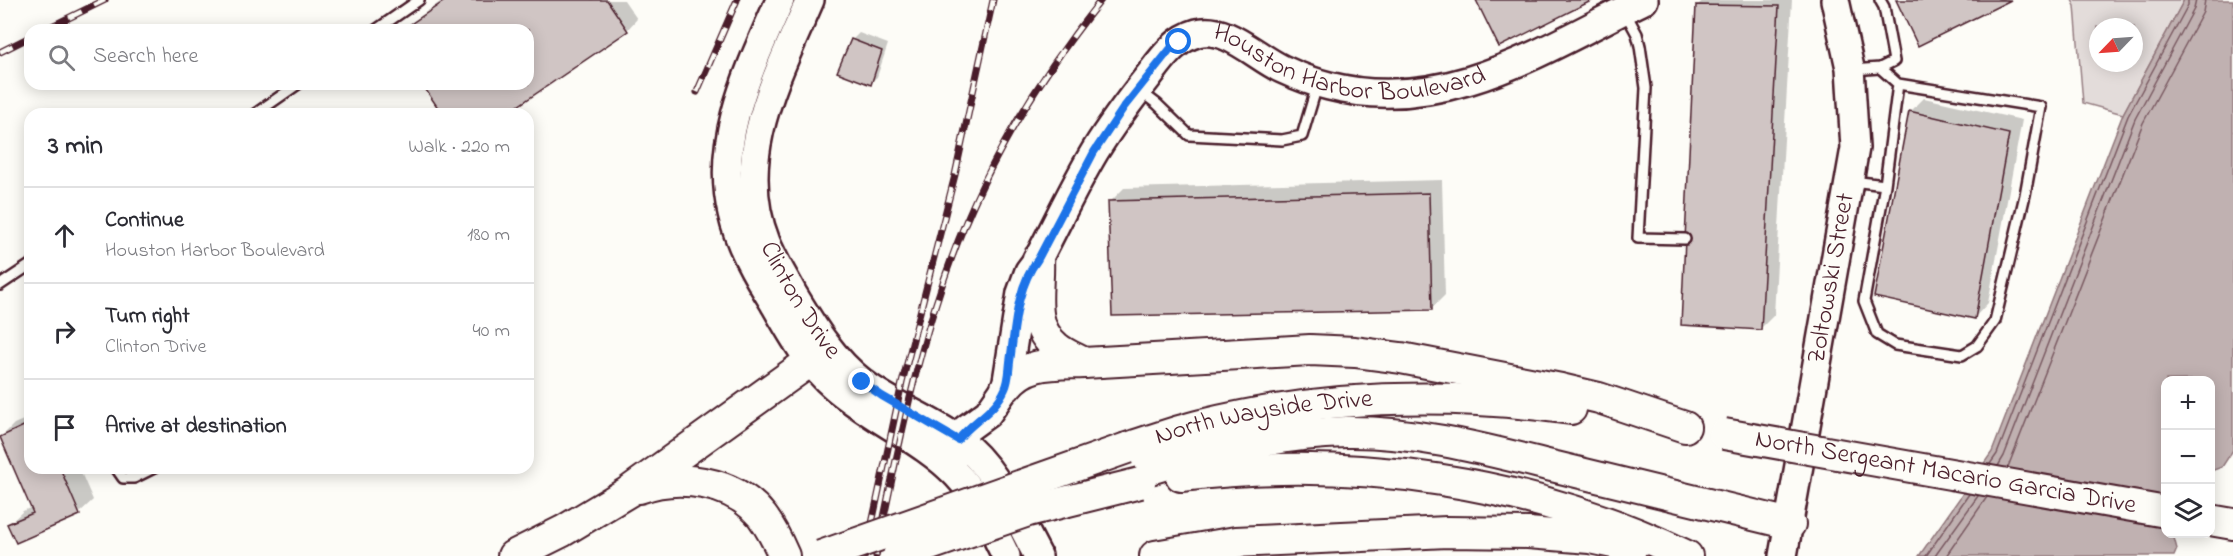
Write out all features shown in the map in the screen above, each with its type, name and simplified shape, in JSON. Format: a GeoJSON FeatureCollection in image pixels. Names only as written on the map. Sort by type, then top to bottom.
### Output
{"type":"FeatureCollection","features":[{"type":"Feature","properties":{"kind":"main road"},"geometry":{"type":"LineString","coordinates":[[1038,259],[1040,281],[1036,309],[1043,332],[1058,349],[1084,363]]}},
{"type":"Feature","properties":{"kind":"main road"},"geometry":{"type":"LineString","coordinates":[[1006,387],[1012,378],[1039,365],[1310,350],[1355,352],[1401,358],[1562,389],[1599,398],[1685,427]]}},
{"type":"Feature","properties":{"kind":"main road"},"geometry":{"type":"LineString","coordinates":[[513,556],[563,531],[628,492],[819,355]]}},
{"type":"Feature","properties":{"kind":"main road","name":"North Wayside Drive"},"geometry":{"type":"LineString","coordinates":[[898,556],[1028,511],[1134,468],[1200,425],[1308,406],[1381,399],[1465,398],[1540,405],[1724,434]]}},
{"type":"Feature","properties":{"kind":"main road"},"geometry":{"type":"LineString","coordinates":[[1134,468],[1269,440],[1321,433],[1379,433],[1455,443],[1790,524]]}},
{"type":"Feature","properties":{"kind":"main road","name":"North Sergeant Macario Garcia Drive"},"geometry":{"type":"LineString","coordinates":[[1724,434],[2161,511]]}},
{"type":"Feature","properties":{"kind":"main road","name":"North Wayside Drive"},"geometry":{"type":"LineString","coordinates":[[821,556],[1134,468],[1215,472],[1282,468],[1388,472],[1440,478],[1492,488],[1574,510],[1642,534],[1676,556]]}},
{"type":"Feature","properties":{"kind":"main road"},"geometry":{"type":"LineString","coordinates":[[628,492],[648,484],[666,482],[690,481],[713,484],[755,508],[762,516],[784,556]]}},
{"type":"Feature","properties":{"kind":"main road"},"geometry":{"type":"LineString","coordinates":[[2215,521],[2233,524]]}},
{"type":"Feature","properties":{"kind":"main road"},"geometry":{"type":"LineString","coordinates":[[1155,556],[1236,542],[1481,532],[1528,532],[1590,538],[1676,556]]}},
{"type":"Feature","properties":{"kind":"street","name":"Clinton Drive"},"geometry":{"type":"LineString","coordinates":[[780,0],[744,82],[729,153],[729,196],[738,231],[751,261],[787,326],[819,355],[844,367],[882,396],[958,440],[983,465],[1003,492],[1038,556]]}},
{"type":"Feature","properties":{"kind":"street","name":"Clinton Drive"},"geometry":{"type":"LineString","coordinates":[[810,0],[771,90],[758,129],[754,187],[765,241],[796,300],[829,382],[852,401],[950,468],[981,507],[1006,556]]}},
{"type":"Feature","properties":{"kind":"street"},"geometry":{"type":"LineString","coordinates":[[1818,0],[1844,35]]}},
{"type":"Feature","properties":{"kind":"street","name":"Zoltowski Street"},"geometry":{"type":"LineString","coordinates":[[1783,556],[1855,148],[1850,70],[1835,0]]}},
{"type":"Feature","properties":{"kind":"street","name":"Houston Harbor Boulevard"},"geometry":{"type":"LineString","coordinates":[[950,468],[958,440],[966,429],[988,413],[1006,387],[1022,293],[1029,272],[1094,152],[1171,48],[1188,36],[1206,31],[1224,34],[1282,69],[1318,83],[1377,93],[1422,92],[1462,84],[1498,72],[1634,5]]}},
{"type":"Feature","properties":{"kind":"lane"},"geometry":{"type":"LineString","coordinates":[[385,24],[419,0]]}},
{"type":"Feature","properties":{"kind":"lane"},"geometry":{"type":"LineString","coordinates":[[1850,70],[1880,68],[1894,61],[1884,7],[1880,0]]}},
{"type":"Feature","properties":{"kind":"lane"},"geometry":{"type":"LineString","coordinates":[[1634,5],[1646,88],[1638,238],[1685,239]]}},
{"type":"Feature","properties":{"kind":"lane"},"geometry":{"type":"LineString","coordinates":[[1880,68],[1898,84],[2041,107],[2025,195],[1995,321],[1977,346],[1962,355],[1895,345],[1877,334],[1864,301],[1885,185],[1898,84]]}},
{"type":"Feature","properties":{"kind":"lane"},"geometry":{"type":"LineString","coordinates":[[1138,90],[1157,104],[1189,135],[1281,140],[1302,136],[1318,83]]}},
{"type":"Feature","properties":{"kind":"lane"},"geometry":{"type":"LineString","coordinates":[[264,108],[289,90]]}},
{"type":"Feature","properties":{"kind":"lane"},"geometry":{"type":"LineString","coordinates":[[1850,181],[1885,185]]}},
{"type":"Feature","properties":{"kind":"lane"},"geometry":{"type":"LineString","coordinates":[[0,285],[24,269]]}},
{"type":"Feature","properties":{"kind":"lane"},"geometry":{"type":"LineString","coordinates":[[120,474],[123,478],[129,479],[140,474]]}},
{"type":"Feature","properties":{"kind":"shaded area"},"geometry":{"type":"Polygon","coordinates":[[[2072,0],[2184,0],[2123,114],[2083,103],[2075,6],[2072,0]]]}},
{"type":"Feature","properties":{"kind":"water"},"geometry":{"type":"Polygon","coordinates":[[[2184,0],[2233,0],[2233,450],[2222,467],[2215,470],[2215,376],[2161,376],[2161,538],[2174,538],[2177,549],[2174,556],[1919,556],[1992,452],[2123,114],[2184,0]]]}},
{"type":"Feature","properties":{"kind":"building"},"geometry":{"type":"Polygon","coordinates":[[[446,0],[607,0],[628,31],[515,108],[438,108],[426,90],[534,90],[534,24],[411,24],[446,0]]]}},
{"type":"Feature","properties":{"kind":"building"},"geometry":{"type":"Polygon","coordinates":[[[1476,0],[1593,0],[1499,47],[1476,0]]]}},
{"type":"Feature","properties":{"kind":"building"},"geometry":{"type":"Polygon","coordinates":[[[1896,0],[2011,0],[1918,46],[1896,0]]]}},
{"type":"Feature","properties":{"kind":"building"},"geometry":{"type":"Polygon","coordinates":[[[1696,5],[1779,6],[1761,330],[1681,325],[1696,5]]]}},
{"type":"Feature","properties":{"kind":"building"},"geometry":{"type":"Polygon","coordinates":[[[851,39],[882,51],[871,85],[837,72],[851,39]]]}},
{"type":"Feature","properties":{"kind":"building"},"geometry":{"type":"Polygon","coordinates":[[[1909,111],[2009,134],[1975,319],[1874,297],[1909,111]]]}},
{"type":"Feature","properties":{"kind":"building"},"geometry":{"type":"Polygon","coordinates":[[[1429,193],[1432,310],[1112,316],[1108,201],[1429,193]]]}},
{"type":"Feature","properties":{"kind":"building"},"geometry":{"type":"Polygon","coordinates":[[[24,426],[24,474],[63,474],[80,515],[16,543],[7,524],[33,513],[0,437],[24,426]]]}},
{"type":"Feature","properties":{"kind":"railway"},"geometry":{"type":"LineString","coordinates":[[56,24],[105,0]]}},
{"type":"Feature","properties":{"kind":"railway"},"geometry":{"type":"LineString","coordinates":[[697,92],[737,0]]}},
{"type":"Feature","properties":{"kind":"railway"},"geometry":{"type":"LineString","coordinates":[[865,556],[902,383],[955,175],[993,0]]}},
{"type":"Feature","properties":{"kind":"railway"},"geometry":{"type":"LineString","coordinates":[[876,556],[917,369],[938,296],[965,225],[980,190],[1015,124],[1056,61],[1101,0]]}},
{"type":"Feature","properties":{"kind":"railway"},"geometry":{"type":"LineString","coordinates":[[0,52],[24,40]]}},
{"type":"Feature","properties":{"kind":"route"},"geometry":{"type":"LineString","coordinates":[[862,382],[958,440],[966,429],[988,413],[1006,387],[1017,314],[1029,272],[1108,130],[1171,48],[1179,42]]}}]}
